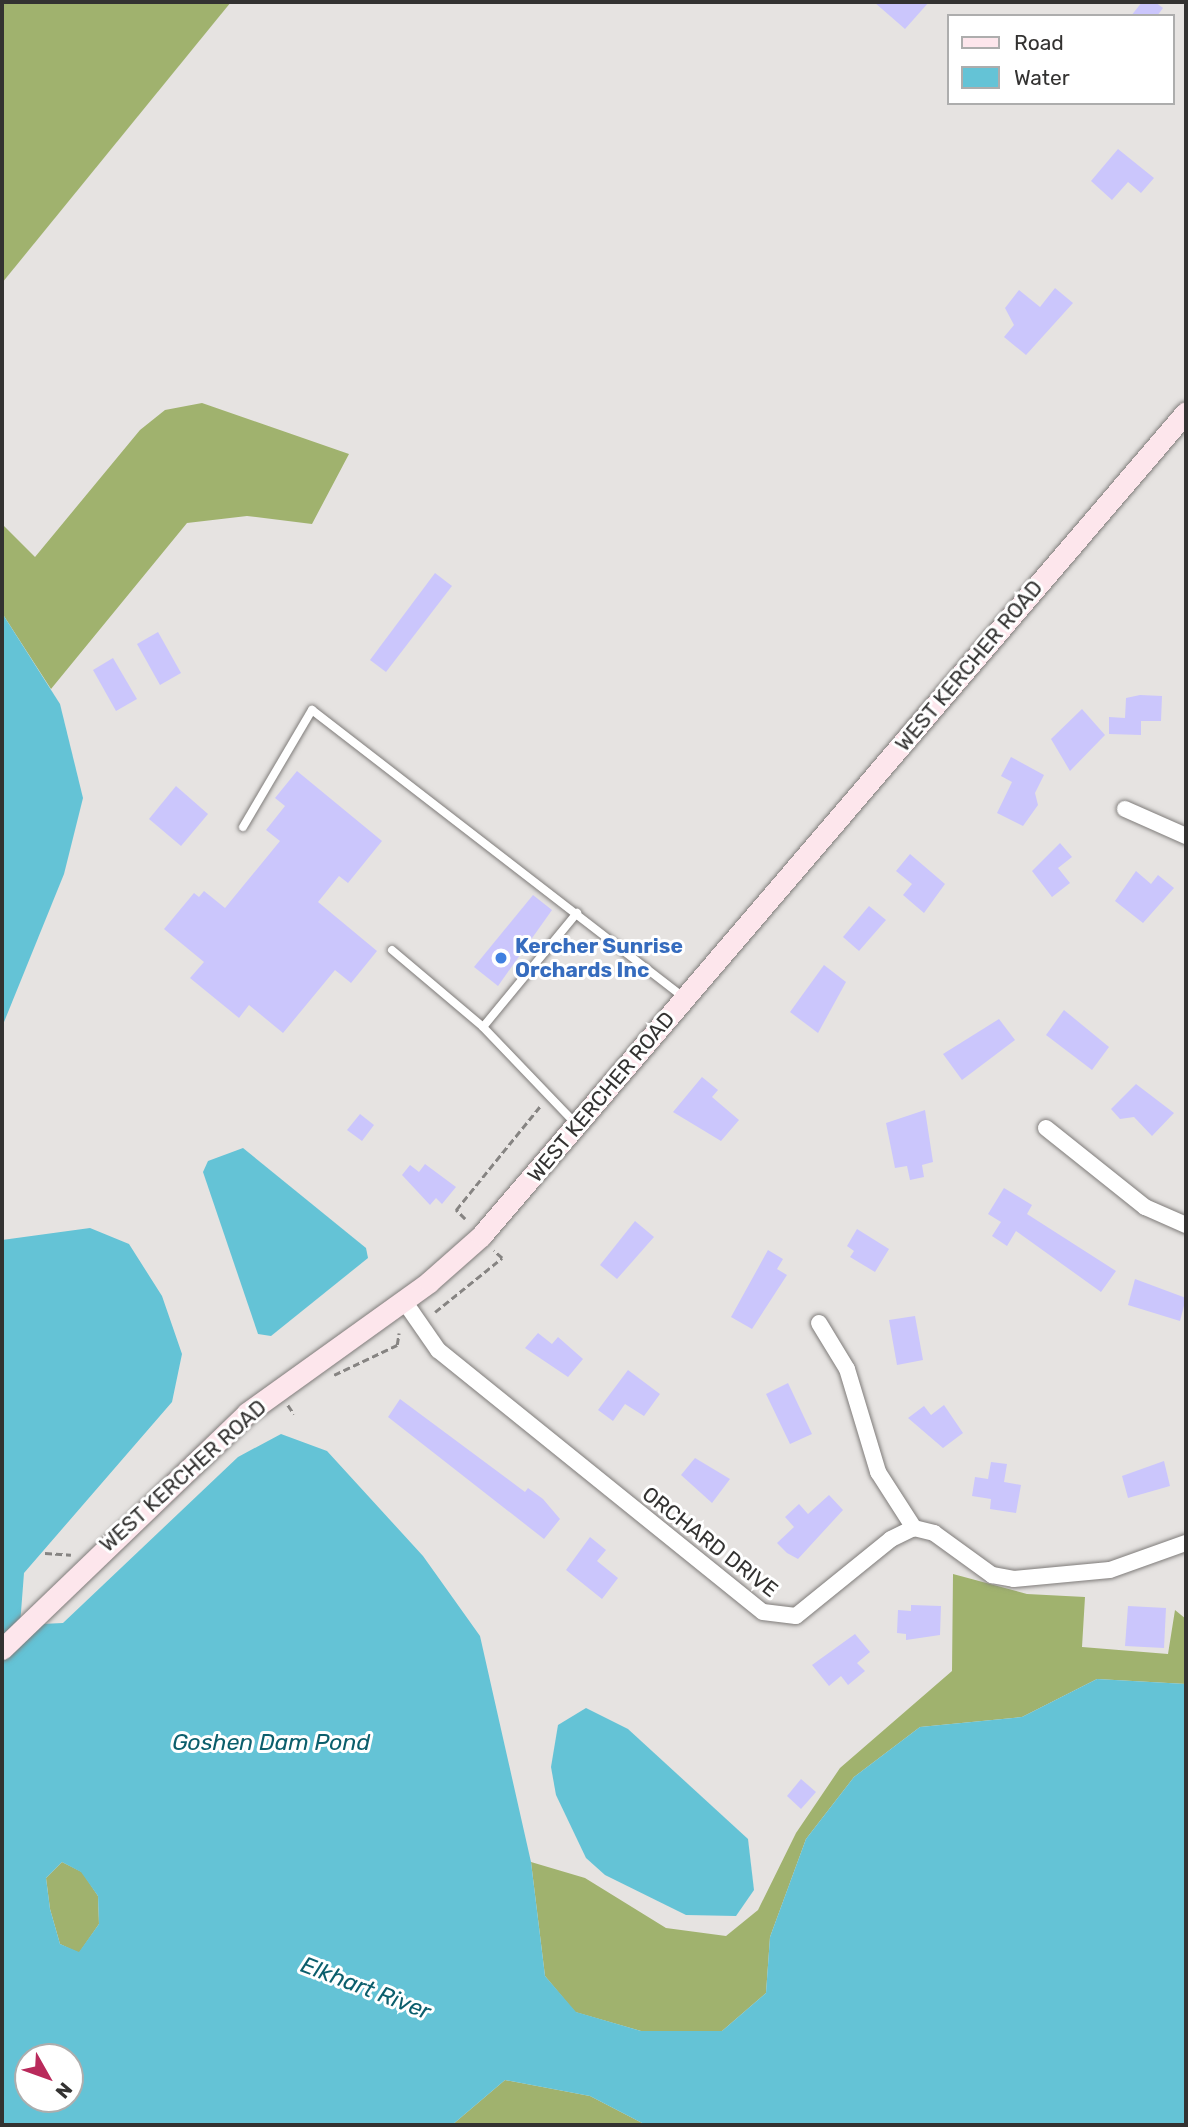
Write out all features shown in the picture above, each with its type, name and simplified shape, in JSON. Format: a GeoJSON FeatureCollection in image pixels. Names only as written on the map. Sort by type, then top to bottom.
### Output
{"type":"FeatureCollection","features":[{"type":"Feature","properties":{"kind":"main road","name":"WEST KERCHER ROAD"},"geometry":{"type":"LineString","coordinates":[[2,1648],[247,1413],[404,1301],[481,1236],[1186,412]]}},
{"type":"Feature","properties":{"kind":"street"},"geometry":{"type":"LineString","coordinates":[[1125,809],[1186,836]]}},
{"type":"Feature","properties":{"kind":"street"},"geometry":{"type":"LineString","coordinates":[[1045,1128],[1145,1207],[1186,1225]]}},
{"type":"Feature","properties":{"kind":"street","name":"ORCHARD DRIVE"},"geometry":{"type":"LineString","coordinates":[[404,1301],[438,1350],[763,1612],[804,1611],[891,1539],[914,1528]]}},
{"type":"Feature","properties":{"kind":"street"},"geometry":{"type":"LineString","coordinates":[[819,1322],[847,1369],[878,1472],[914,1528],[934,1533],[992,1575],[1014,1579],[1110,1570],[1186,1543]]}},
{"type":"Feature","properties":{"kind":"lane"},"geometry":{"type":"LineString","coordinates":[[243,827],[312,710],[685,998]]}},
{"type":"Feature","properties":{"kind":"lane"},"geometry":{"type":"LineString","coordinates":[[483,1027],[577,913]]}},
{"type":"Feature","properties":{"kind":"lane"},"geometry":{"type":"LineString","coordinates":[[392,950],[483,1027],[547,1098],[577,1125]]}},
{"type":"Feature","properties":{"kind":"path"},"geometry":{"type":"LineString","coordinates":[[464,1219],[456,1210],[547,1098]]}},
{"type":"Feature","properties":{"kind":"path"},"geometry":{"type":"LineString","coordinates":[[435,1312],[502,1258],[494,1251]]}},
{"type":"Feature","properties":{"kind":"path"},"geometry":{"type":"LineString","coordinates":[[321,1381],[397,1345],[399,1333]]}},
{"type":"Feature","properties":{"kind":"path"},"geometry":{"type":"LineString","coordinates":[[278,1413],[299,1397]]}},
{"type":"Feature","properties":{"kind":"path"},"geometry":{"type":"LineString","coordinates":[[288,1405],[294,1414]]}},
{"type":"Feature","properties":{"kind":"path"},"geometry":{"type":"LineString","coordinates":[[45,1553],[95,1556]]}},
{"type":"Feature","properties":{"kind":"green space"},"geometry":{"type":"Polygon","coordinates":[[[2,2],[231,2],[2,283],[2,2]]]}},
{"type":"Feature","properties":{"kind":"green space"},"geometry":{"type":"Polygon","coordinates":[[[202,403],[349,454],[312,524],[247,516],[187,523],[51,689],[2,613],[2,524],[35,557],[140,430],[165,410],[202,403]]]}},
{"type":"Feature","properties":{"kind":"green space"},"geometry":{"type":"Polygon","coordinates":[[[953,1574],[1027,1594],[1085,1597],[1082,1647],[1168,1654],[1175,1610],[1186,1619],[1186,1684],[1097,1679],[1022,1717],[920,1727],[854,1777],[806,1839],[770,1937],[766,1993],[722,2031],[641,2031],[575,2012],[545,1976],[531,1862],[585,1878],[666,1928],[726,1936],[758,1910],[796,1833],[840,1768],[952,1671],[953,1574]]]}},
{"type":"Feature","properties":{"kind":"green space"},"geometry":{"type":"Polygon","coordinates":[[[62,1862],[82,1872],[98,1896],[99,1924],[79,1953],[60,1944],[50,1909],[46,1878],[62,1862]]]}},
{"type":"Feature","properties":{"kind":"green space"},"geometry":{"type":"Polygon","coordinates":[[[505,2080],[590,2096],[646,2125],[452,2125],[505,2080]]]}},
{"type":"Feature","properties":{"kind":"water"},"geometry":{"type":"Polygon","coordinates":[[[2,613],[60,704],[83,798],[64,874],[2,1027],[2,613]]]}},
{"type":"Feature","properties":{"kind":"water"},"geometry":{"type":"Polygon","coordinates":[[[243,1148],[366,1248],[368,1258],[271,1336],[258,1334],[203,1172],[208,1161],[243,1148]]]}},
{"type":"Feature","properties":{"kind":"water","name":"Goshen Dam Pond"},"geometry":{"type":"Polygon","coordinates":[[[90,1228],[129,1244],[162,1296],[182,1354],[172,1402],[24,1573],[20,1625],[63,1623],[238,1457],[281,1434],[327,1451],[423,1556],[480,1636],[531,1862],[545,1976],[576,2012],[641,2031],[722,2031],[766,1993],[770,1937],[806,1839],[854,1777],[920,1727],[1022,1717],[1097,1679],[1186,1684],[1186,2125],[646,2125],[590,2096],[505,2080],[452,2125],[2,2125],[2,1240],[90,1228]],[[62,1862],[46,1878],[50,1909],[60,1944],[79,1952],[99,1924],[98,1896],[81,1872],[62,1862]]]}},
{"type":"Feature","properties":{"kind":"water"},"geometry":{"type":"Polygon","coordinates":[[[586,1708],[628,1729],[748,1839],[754,1890],[736,1916],[686,1915],[605,1875],[586,1858],[556,1795],[551,1767],[558,1725],[586,1708]]]}},
{"type":"Feature","properties":{"kind":"building"},"geometry":{"type":"Polygon","coordinates":[[[874,2],[929,2],[905,29],[874,2]]]}},
{"type":"Feature","properties":{"kind":"building"},"geometry":{"type":"Polygon","coordinates":[[[1142,2],[1155,2],[1163,8],[1158,14],[1133,14],[1142,2]]]}},
{"type":"Feature","properties":{"kind":"building"},"geometry":{"type":"Polygon","coordinates":[[[1118,149],[1154,178],[1141,193],[1128,182],[1112,200],[1091,181],[1118,149]]]}},
{"type":"Feature","properties":{"kind":"building"},"geometry":{"type":"Polygon","coordinates":[[[1055,288],[1073,303],[1026,355],[1004,337],[1014,325],[1005,308],[1019,290],[1040,307],[1055,288]]]}},
{"type":"Feature","properties":{"kind":"building"},"geometry":{"type":"Polygon","coordinates":[[[435,573],[452,586],[386,672],[370,660],[435,573]]]}},
{"type":"Feature","properties":{"kind":"building"},"geometry":{"type":"Polygon","coordinates":[[[158,632],[181,673],[160,685],[137,644],[158,632]]]}},
{"type":"Feature","properties":{"kind":"building"},"geometry":{"type":"Polygon","coordinates":[[[113,658],[137,699],[116,711],[93,670],[113,658]]]}},
{"type":"Feature","properties":{"kind":"building"},"geometry":{"type":"Polygon","coordinates":[[[1140,695],[1162,696],[1161,721],[1141,721],[1141,735],[1109,734],[1109,717],[1125,718],[1126,698],[1140,695]]]}},
{"type":"Feature","properties":{"kind":"building"},"geometry":{"type":"Polygon","coordinates":[[[1082,709],[1105,735],[1070,771],[1051,739],[1082,709]]]}},
{"type":"Feature","properties":{"kind":"building"},"geometry":{"type":"Polygon","coordinates":[[[1011,757],[1044,775],[1035,793],[1038,805],[1023,826],[997,813],[1012,782],[1001,776],[1011,757]]]}},
{"type":"Feature","properties":{"kind":"building"},"geometry":{"type":"Polygon","coordinates":[[[297,771],[382,841],[348,883],[339,876],[318,902],[377,951],[351,983],[335,970],[283,1033],[249,1005],[239,1018],[190,978],[204,962],[164,929],[194,893],[199,897],[204,891],[225,908],[280,841],[266,830],[285,806],[275,798],[297,771]]]}},
{"type":"Feature","properties":{"kind":"building"},"geometry":{"type":"Polygon","coordinates":[[[176,786],[208,814],[181,846],[149,819],[176,786]]]}},
{"type":"Feature","properties":{"kind":"building"},"geometry":{"type":"Polygon","coordinates":[[[1060,843],[1072,857],[1058,868],[1070,883],[1052,897],[1032,871],[1060,843]]]}},
{"type":"Feature","properties":{"kind":"building"},"geometry":{"type":"Polygon","coordinates":[[[910,854],[945,884],[924,913],[903,895],[912,884],[896,871],[910,854]]]}},
{"type":"Feature","properties":{"kind":"building"},"geometry":{"type":"Polygon","coordinates":[[[1136,871],[1151,884],[1158,875],[1174,888],[1143,923],[1115,901],[1136,871]]]}},
{"type":"Feature","properties":{"kind":"building"},"geometry":{"type":"Polygon","coordinates":[[[533,895],[552,910],[498,986],[474,967],[533,895]]]}},
{"type":"Feature","properties":{"kind":"building"},"geometry":{"type":"Polygon","coordinates":[[[869,906],[886,920],[859,951],[843,937],[869,906]]]}},
{"type":"Feature","properties":{"kind":"building"},"geometry":{"type":"Polygon","coordinates":[[[824,965],[846,982],[818,1033],[790,1012],[824,965]]]}},
{"type":"Feature","properties":{"kind":"building"},"geometry":{"type":"Polygon","coordinates":[[[1064,1010],[1109,1047],[1092,1070],[1046,1035],[1064,1010]]]}},
{"type":"Feature","properties":{"kind":"building"},"geometry":{"type":"Polygon","coordinates":[[[999,1019],[1015,1040],[962,1080],[943,1054],[999,1019]]]}},
{"type":"Feature","properties":{"kind":"building"},"geometry":{"type":"Polygon","coordinates":[[[702,1077],[718,1090],[712,1097],[739,1120],[721,1141],[673,1112],[702,1077]]]}},
{"type":"Feature","properties":{"kind":"building"},"geometry":{"type":"Polygon","coordinates":[[[1136,1084],[1174,1113],[1152,1136],[1134,1117],[1120,1119],[1111,1109],[1136,1084]]]}},
{"type":"Feature","properties":{"kind":"building"},"geometry":{"type":"Polygon","coordinates":[[[925,1110],[933,1162],[922,1165],[924,1177],[910,1180],[907,1166],[895,1168],[886,1123],[925,1110]]]}},
{"type":"Feature","properties":{"kind":"building"},"geometry":{"type":"Polygon","coordinates":[[[360,1114],[374,1125],[362,1141],[347,1130],[360,1114]]]}},
{"type":"Feature","properties":{"kind":"building"},"geometry":{"type":"Polygon","coordinates":[[[425,1164],[456,1187],[442,1204],[436,1198],[430,1205],[402,1175],[410,1165],[419,1172],[425,1164]]]}},
{"type":"Feature","properties":{"kind":"building"},"geometry":{"type":"Polygon","coordinates":[[[1004,1188],[1032,1205],[1027,1214],[1116,1271],[1101,1292],[1016,1231],[1007,1246],[992,1236],[1001,1222],[988,1214],[1004,1188]]]}},
{"type":"Feature","properties":{"kind":"building"},"geometry":{"type":"Polygon","coordinates":[[[635,1221],[654,1237],[617,1279],[600,1265],[635,1221]]]}},
{"type":"Feature","properties":{"kind":"building"},"geometry":{"type":"Polygon","coordinates":[[[857,1229],[889,1249],[875,1272],[850,1257],[854,1251],[847,1246],[857,1229]]]}},
{"type":"Feature","properties":{"kind":"building"},"geometry":{"type":"Polygon","coordinates":[[[768,1250],[783,1259],[777,1269],[787,1275],[752,1329],[731,1317],[768,1250]]]}},
{"type":"Feature","properties":{"kind":"building"},"geometry":{"type":"Polygon","coordinates":[[[1135,1279],[1186,1298],[1180,1321],[1128,1305],[1135,1279]]]}},
{"type":"Feature","properties":{"kind":"building"},"geometry":{"type":"Polygon","coordinates":[[[915,1316],[923,1360],[897,1365],[889,1320],[915,1316]]]}},
{"type":"Feature","properties":{"kind":"building"},"geometry":{"type":"Polygon","coordinates":[[[538,1333],[552,1344],[558,1337],[583,1359],[568,1377],[525,1348],[538,1333]]]}},
{"type":"Feature","properties":{"kind":"building"},"geometry":{"type":"Polygon","coordinates":[[[628,1370],[660,1394],[644,1416],[625,1404],[613,1421],[598,1410],[628,1370]]]}},
{"type":"Feature","properties":{"kind":"building"},"geometry":{"type":"Polygon","coordinates":[[[788,1383],[812,1434],[790,1444],[766,1394],[788,1383]]]}},
{"type":"Feature","properties":{"kind":"building"},"geometry":{"type":"Polygon","coordinates":[[[400,1399],[525,1492],[528,1488],[543,1499],[560,1519],[544,1539],[388,1417],[400,1399]]]}},
{"type":"Feature","properties":{"kind":"building"},"geometry":{"type":"Polygon","coordinates":[[[944,1405],[963,1433],[943,1448],[908,1418],[924,1406],[931,1415],[944,1405]]]}},
{"type":"Feature","properties":{"kind":"building"},"geometry":{"type":"Polygon","coordinates":[[[695,1458],[730,1479],[712,1503],[681,1475],[695,1458]]]}},
{"type":"Feature","properties":{"kind":"building"},"geometry":{"type":"Polygon","coordinates":[[[1164,1461],[1170,1486],[1128,1498],[1122,1476],[1164,1461]]]}},
{"type":"Feature","properties":{"kind":"building"},"geometry":{"type":"Polygon","coordinates":[[[991,1462],[1007,1464],[1004,1482],[1021,1485],[1016,1513],[990,1509],[991,1499],[972,1496],[975,1477],[988,1479],[991,1462]]]}},
{"type":"Feature","properties":{"kind":"building"},"geometry":{"type":"Polygon","coordinates":[[[829,1495],[843,1510],[798,1559],[787,1553],[777,1543],[794,1527],[785,1517],[799,1504],[808,1514],[829,1495]]]}},
{"type":"Feature","properties":{"kind":"building"},"geometry":{"type":"Polygon","coordinates":[[[590,1537],[606,1550],[597,1561],[618,1578],[602,1599],[566,1570],[590,1537]]]}},
{"type":"Feature","properties":{"kind":"building"},"geometry":{"type":"Polygon","coordinates":[[[911,1605],[941,1606],[940,1635],[906,1640],[906,1634],[897,1633],[898,1610],[911,1611],[911,1605]]]}},
{"type":"Feature","properties":{"kind":"building"},"geometry":{"type":"Polygon","coordinates":[[[1128,1606],[1166,1608],[1164,1648],[1125,1646],[1128,1606]]]}},
{"type":"Feature","properties":{"kind":"building"},"geometry":{"type":"Polygon","coordinates":[[[855,1634],[870,1652],[857,1663],[865,1671],[848,1685],[841,1676],[829,1686],[812,1665],[855,1634]]]}},
{"type":"Feature","properties":{"kind":"building"},"geometry":{"type":"Polygon","coordinates":[[[801,1779],[816,1792],[801,1809],[787,1796],[801,1779]]]}},
{"type":"Feature","properties":{"kind":"place","name":"Kercher Sunrise Orchards Inc"},"geometry":{"type":"Point","coordinates":[501,958]}},
{"type":"Feature","properties":{"kind":"water label","name":"Elkhart River"},"geometry":{"type":"Point","coordinates":[366,1988]}}]}
